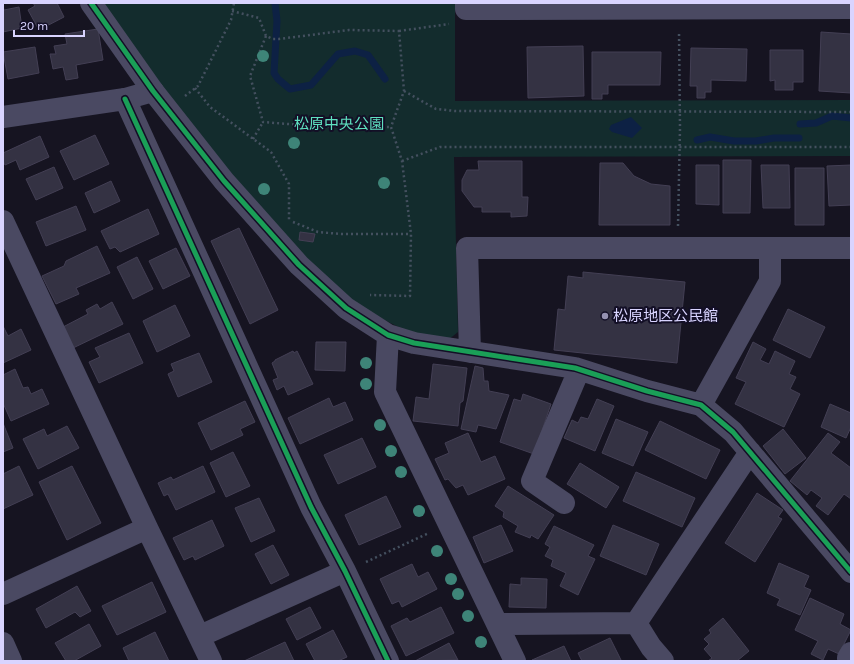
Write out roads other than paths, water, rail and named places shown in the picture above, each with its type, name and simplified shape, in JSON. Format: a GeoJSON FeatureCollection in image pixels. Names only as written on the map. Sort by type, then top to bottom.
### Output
{"type":"FeatureCollection","features":[{"type":"Feature","properties":{"kind":"street"},"geometry":{"type":"LineString","coordinates":[[91,3],[153,91],[224,181],[299,265],[346,308],[388,335],[414,343],[579,370],[648,391],[702,405],[733,432],[851,572]]}},
{"type":"Feature","properties":{"kind":"street"},"geometry":{"type":"LineString","coordinates":[[466,3],[466,9],[851,8]]}},
{"type":"Feature","properties":{"kind":"street"},"geometry":{"type":"LineString","coordinates":[[3,117],[125,99],[153,91]]}},
{"type":"Feature","properties":{"kind":"street"},"geometry":{"type":"LineString","coordinates":[[125,99],[311,507],[345,571],[388,661]]}},
{"type":"Feature","properties":{"kind":"street"},"geometry":{"type":"LineString","coordinates":[[3,221],[211,661]]}},
{"type":"Feature","properties":{"kind":"street"},"geometry":{"type":"LineString","coordinates":[[470,352],[467,248],[851,248]]}},
{"type":"Feature","properties":{"kind":"street"},"geometry":{"type":"LineString","coordinates":[[702,405],[770,281],[770,249]]}},
{"type":"Feature","properties":{"kind":"street"},"geometry":{"type":"LineString","coordinates":[[388,335],[385,392],[515,661]]}},
{"type":"Feature","properties":{"kind":"street"},"geometry":{"type":"LineString","coordinates":[[564,503],[532,481],[579,370]]}},
{"type":"Feature","properties":{"kind":"street"},"geometry":{"type":"LineString","coordinates":[[636,623],[750,452]]}},
{"type":"Feature","properties":{"kind":"street"},"geometry":{"type":"LineString","coordinates":[[3,594],[147,528]]}},
{"type":"Feature","properties":{"kind":"street"},"geometry":{"type":"LineString","coordinates":[[200,636],[345,571]]}},
{"type":"Feature","properties":{"kind":"street"},"geometry":{"type":"LineString","coordinates":[[498,624],[636,623]]}},
{"type":"Feature","properties":{"kind":"street"},"geometry":{"type":"LineString","coordinates":[[636,623],[663,661]]}},
{"type":"Feature","properties":{"kind":"street"},"geometry":{"type":"LineString","coordinates":[[3,643],[11,661]]}},
{"type":"Feature","properties":{"kind":"water"},"geometry":{"type":"Polygon","coordinates":[[[631,117],[642,128],[632,138],[612,132],[609,129],[611,125],[631,117]]]}},
{"type":"Feature","properties":{"kind":"waterway"},"geometry":{"type":"LineString","coordinates":[[275,3],[277,21],[274,73],[278,79],[290,89],[311,85],[338,54],[355,51],[368,55],[385,79]]}},
{"type":"Feature","properties":{"kind":"waterway"},"geometry":{"type":"LineString","coordinates":[[800,124],[816,123],[832,116],[851,118]]}},
{"type":"Feature","properties":{"kind":"waterway"},"geometry":{"type":"LineString","coordinates":[[697,140],[710,137],[734,141],[799,138]]}},
{"type":"Feature","properties":{"kind":"place","name":"松原地区公民館"},"geometry":{"type":"Point","coordinates":[605,316]}},
{"type":"Feature","properties":{"kind":"park label","name":"松原中央公園"},"geometry":{"type":"Point","coordinates":[339,124]}}]}
